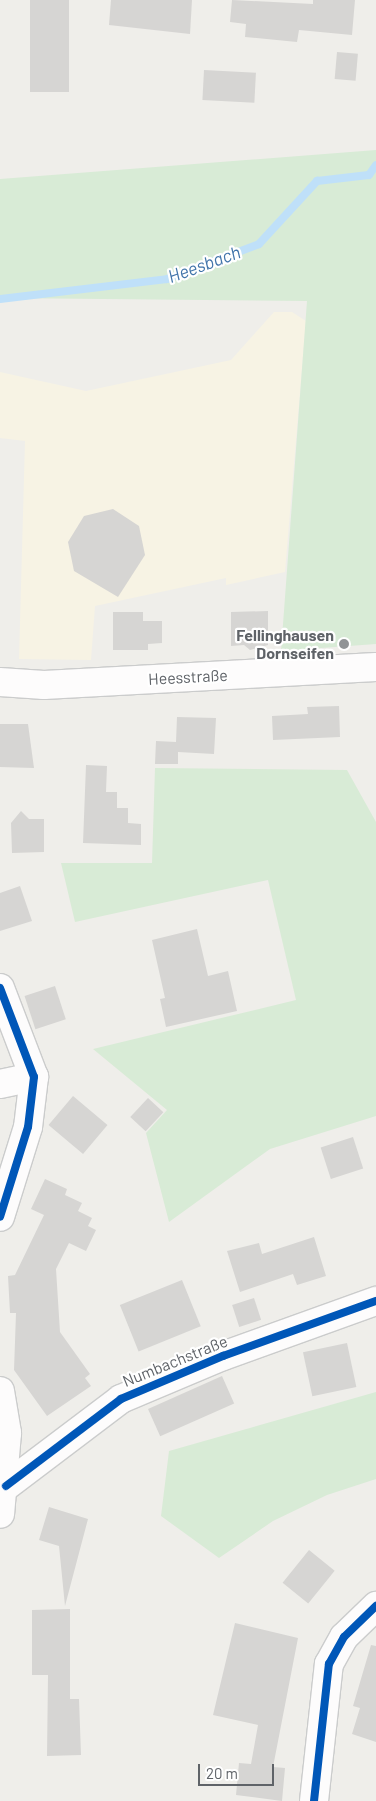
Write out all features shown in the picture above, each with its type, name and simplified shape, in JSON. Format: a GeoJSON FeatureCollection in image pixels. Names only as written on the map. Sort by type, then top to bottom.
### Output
{"type":"FeatureCollection","features":[{"type":"Feature","properties":{"kind":"street","name":"Heesstraße"},"geometry":{"type":"LineString","coordinates":[[0,682],[44,685],[376,667]]}},
{"type":"Feature","properties":{"kind":"street"},"geometry":{"type":"LineString","coordinates":[[0,988],[34,1077],[28,1127],[0,1217]]}},
{"type":"Feature","properties":{"kind":"street"},"geometry":{"type":"LineString","coordinates":[[0,1084],[34,1077]]}},
{"type":"Feature","properties":{"kind":"street","name":"Numbachstraße"},"geometry":{"type":"LineString","coordinates":[[4,1472],[121,1399],[376,1300]]}},
{"type":"Feature","properties":{"kind":"street"},"geometry":{"type":"LineString","coordinates":[[0,1392],[7,1433],[0,1514]]}},
{"type":"Feature","properties":{"kind":"street"},"geometry":{"type":"LineString","coordinates":[[314,1801],[329,1664],[344,1637],[376,1606]]}},
{"type":"Feature","properties":{"kind":"shaded area"},"geometry":{"type":"Polygon","coordinates":[[[274,312],[292,312],[306,321],[285,572],[226,585],[226,578],[95,606],[91,660],[19,659],[25,441],[0,438],[0,372],[86,391],[231,360],[274,312]]]}},
{"type":"Feature","properties":{"kind":"green space"},"geometry":{"type":"Polygon","coordinates":[[[376,150],[376,644],[281,651],[307,301],[0,298],[0,179],[376,150]]]}},
{"type":"Feature","properties":{"kind":"green space"},"geometry":{"type":"Polygon","coordinates":[[[155,768],[347,770],[376,822],[376,1116],[270,1149],[169,1222],[146,1133],[167,1110],[93,1049],[296,1000],[268,880],[75,922],[61,863],[152,863],[155,768]]]}},
{"type":"Feature","properties":{"kind":"green space"},"geometry":{"type":"Polygon","coordinates":[[[376,1392],[376,1479],[327,1495],[273,1521],[219,1558],[161,1516],[169,1451],[376,1392]]]}},
{"type":"Feature","properties":{"kind":"building"},"geometry":{"type":"Polygon","coordinates":[[[30,0],[69,0],[69,92],[30,92],[30,0]]]}},
{"type":"Feature","properties":{"kind":"building"},"geometry":{"type":"Polygon","coordinates":[[[111,0],[192,0],[190,34],[109,25],[111,0]]]}},
{"type":"Feature","properties":{"kind":"building"},"geometry":{"type":"Polygon","coordinates":[[[232,0],[313,4],[313,0],[355,0],[352,35],[299,30],[297,42],[245,37],[246,24],[230,22],[232,0]]]}},
{"type":"Feature","properties":{"kind":"building"},"geometry":{"type":"Polygon","coordinates":[[[337,52],[358,54],[356,81],[335,79],[337,52]]]}},
{"type":"Feature","properties":{"kind":"building"},"geometry":{"type":"Polygon","coordinates":[[[204,70],[256,73],[254,103],[202,100],[204,70]]]}},
{"type":"Feature","properties":{"kind":"building"},"geometry":{"type":"Polygon","coordinates":[[[113,509],[139,526],[145,555],[118,597],[74,571],[68,542],[84,516],[113,509]]]}},
{"type":"Feature","properties":{"kind":"building"},"geometry":{"type":"Polygon","coordinates":[[[268,611],[268,645],[250,650],[244,645],[231,646],[231,612],[268,611]]]}},
{"type":"Feature","properties":{"kind":"building"},"geometry":{"type":"Polygon","coordinates":[[[113,612],[143,612],[143,621],[162,621],[162,643],[148,644],[148,650],[113,650],[113,612]]]}},
{"type":"Feature","properties":{"kind":"building"},"geometry":{"type":"Polygon","coordinates":[[[339,706],[340,737],[273,740],[272,716],[308,714],[307,707],[339,706]]]}},
{"type":"Feature","properties":{"kind":"building"},"geometry":{"type":"Polygon","coordinates":[[[177,717],[216,718],[214,754],[178,752],[178,764],[155,764],[156,741],[176,742],[177,717]]]}},
{"type":"Feature","properties":{"kind":"building"},"geometry":{"type":"Polygon","coordinates":[[[0,724],[28,724],[34,768],[0,767],[0,724]]]}},
{"type":"Feature","properties":{"kind":"building"},"geometry":{"type":"Polygon","coordinates":[[[86,765],[107,766],[106,792],[117,792],[117,808],[128,808],[128,823],[141,824],[141,845],[83,843],[86,765]]]}},
{"type":"Feature","properties":{"kind":"building"},"geometry":{"type":"Polygon","coordinates":[[[21,811],[29,819],[44,819],[44,852],[12,853],[11,823],[21,811]]]}},
{"type":"Feature","properties":{"kind":"building"},"geometry":{"type":"Polygon","coordinates":[[[20,886],[32,921],[0,931],[0,893],[20,886]]]}},
{"type":"Feature","properties":{"kind":"building"},"geometry":{"type":"Polygon","coordinates":[[[197,929],[208,976],[228,971],[237,1011],[166,1027],[160,999],[165,998],[152,940],[197,929]]]}},
{"type":"Feature","properties":{"kind":"building"},"geometry":{"type":"Polygon","coordinates":[[[55,986],[66,1019],[35,1029],[25,996],[55,986]]]}},
{"type":"Feature","properties":{"kind":"building"},"geometry":{"type":"Polygon","coordinates":[[[73,1096],[107,1125],[83,1154],[49,1125],[73,1096]]]}},
{"type":"Feature","properties":{"kind":"building"},"geometry":{"type":"Polygon","coordinates":[[[148,1098],[163,1112],[146,1131],[130,1117],[148,1098]]]}},
{"type":"Feature","properties":{"kind":"building"},"geometry":{"type":"Polygon","coordinates":[[[353,1137],[363,1168],[331,1179],[321,1148],[353,1137]]]}},
{"type":"Feature","properties":{"kind":"building"},"geometry":{"type":"Polygon","coordinates":[[[45,1179],[67,1189],[65,1195],[82,1203],[78,1211],[92,1218],[88,1226],[96,1230],[86,1251],[69,1243],[56,1269],[60,1332],[90,1374],[85,1378],[91,1386],[47,1416],[14,1370],[16,1313],[10,1313],[8,1276],[15,1275],[44,1215],[31,1209],[45,1179]]]}},
{"type":"Feature","properties":{"kind":"building"},"geometry":{"type":"Polygon","coordinates":[[[314,1237],[326,1276],[297,1285],[293,1274],[240,1292],[227,1251],[259,1243],[262,1254],[314,1237]]]}},
{"type":"Feature","properties":{"kind":"building"},"geometry":{"type":"Polygon","coordinates":[[[182,1280],[201,1326],[139,1351],[120,1305],[182,1280]]]}},
{"type":"Feature","properties":{"kind":"building"},"geometry":{"type":"Polygon","coordinates":[[[254,1298],[261,1320],[239,1327],[232,1305],[254,1298]]]}},
{"type":"Feature","properties":{"kind":"building"},"geometry":{"type":"Polygon","coordinates":[[[347,1343],[356,1387],[312,1396],[303,1352],[347,1343]]]}},
{"type":"Feature","properties":{"kind":"building"},"geometry":{"type":"Polygon","coordinates":[[[222,1376],[234,1403],[160,1436],[148,1409],[222,1376]]]}},
{"type":"Feature","properties":{"kind":"building"},"geometry":{"type":"Polygon","coordinates":[[[49,1507],[88,1519],[65,1606],[59,1546],[39,1540],[49,1507]]]}},
{"type":"Feature","properties":{"kind":"building"},"geometry":{"type":"Polygon","coordinates":[[[309,1550],[335,1571],[308,1603],[283,1583],[309,1550]]]}},
{"type":"Feature","properties":{"kind":"building"},"geometry":{"type":"Polygon","coordinates":[[[70,1609],[70,1699],[79,1699],[81,1755],[47,1756],[48,1675],[32,1675],[32,1610],[70,1609]]]}},
{"type":"Feature","properties":{"kind":"building"},"geometry":{"type":"Polygon","coordinates":[[[235,1623],[298,1638],[273,1767],[285,1768],[282,1801],[236,1795],[239,1763],[251,1764],[258,1725],[213,1715],[235,1623]]]}},
{"type":"Feature","properties":{"kind":"building"},"geometry":{"type":"Polygon","coordinates":[[[371,1645],[376,1646],[376,1742],[352,1734],[360,1708],[353,1706],[371,1645]]]}},
{"type":"Feature","properties":{"kind":"waterway","name":"Heesbach"},"geometry":{"type":"LineString","coordinates":[[0,299],[167,279],[259,244],[317,181],[369,175],[376,165]]}},
{"type":"Feature","properties":{"kind":"cycle path"},"geometry":{"type":"LineString","coordinates":[[0,988],[34,1077],[28,1127],[0,1217]]}},
{"type":"Feature","properties":{"kind":"cycle path"},"geometry":{"type":"LineString","coordinates":[[6,1486],[121,1399],[223,1356],[376,1301]]}},
{"type":"Feature","properties":{"kind":"cycle path"},"geometry":{"type":"LineString","coordinates":[[314,1801],[329,1664],[344,1637],[376,1606]]}},
{"type":"Feature","properties":{"kind":"place","name":"Fellinghausen Dornseifen"},"geometry":{"type":"Point","coordinates":[344,644]}}]}
